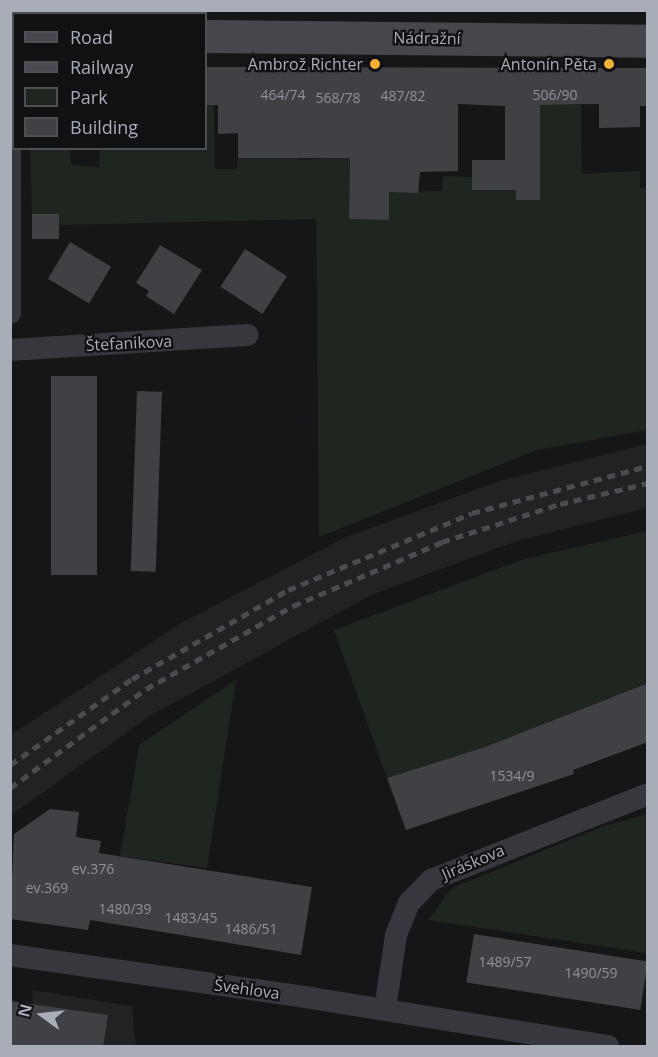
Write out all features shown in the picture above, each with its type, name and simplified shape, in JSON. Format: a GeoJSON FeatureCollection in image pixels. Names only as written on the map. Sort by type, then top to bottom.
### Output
{"type":"FeatureCollection","features":[{"type":"Feature","properties":{"kind":"street","name":"Nádražní"},"geometry":{"type":"LineString","coordinates":[[207,36],[648,41]]}},
{"type":"Feature","properties":{"kind":"street"},"geometry":{"type":"LineString","coordinates":[[10,71],[10,313]]}},
{"type":"Feature","properties":{"kind":"street","name":"Štefanikova"},"geometry":{"type":"LineString","coordinates":[[10,350],[248,335]]}},
{"type":"Feature","properties":{"kind":"street","name":"Jiráskova"},"geometry":{"type":"LineString","coordinates":[[385,1009],[396,935],[409,903],[431,880],[648,794]]}},
{"type":"Feature","properties":{"kind":"street","name":"Švehlova"},"geometry":{"type":"LineString","coordinates":[[10,956],[385,1009],[483,1036],[608,1047]]}},
{"type":"Feature","properties":{"kind":"shaded area"},"geometry":{"type":"Polygon","coordinates":[[[647,444],[647,508],[517,541],[371,595],[153,714],[11,815],[11,735],[179,624],[346,537],[499,481],[647,444]]]}},
{"type":"Feature","properties":{"kind":"shaded area"},"geometry":{"type":"Polygon","coordinates":[[[32,990],[132,1006],[136,1046],[35,1046],[32,990]]]}},
{"type":"Feature","properties":{"kind":"green space"},"geometry":{"type":"Polygon","coordinates":[[[207,105],[214,105],[215,169],[237,169],[238,158],[266,158],[296,143],[297,160],[350,157],[349,219],[389,220],[389,192],[442,191],[443,176],[472,177],[472,190],[516,190],[517,200],[540,200],[540,105],[581,105],[582,174],[640,171],[640,188],[647,189],[647,430],[537,450],[319,537],[316,219],[59,225],[59,214],[32,214],[30,150],[70,150],[71,165],[99,167],[100,150],[207,150],[207,105]]]}},
{"type":"Feature","properties":{"kind":"green space"},"geometry":{"type":"Polygon","coordinates":[[[647,531],[647,683],[485,747],[387,778],[334,630],[524,559],[647,531]]]}},
{"type":"Feature","properties":{"kind":"green space"},"geometry":{"type":"Polygon","coordinates":[[[236,680],[207,868],[120,856],[139,745],[236,680]]]}},
{"type":"Feature","properties":{"kind":"green space"},"geometry":{"type":"Polygon","coordinates":[[[647,814],[647,953],[428,920],[452,888],[601,827],[647,814]]]}},
{"type":"Feature","properties":{"kind":"building"},"geometry":{"type":"Polygon","coordinates":[[[207,67],[648,68],[648,106],[640,106],[640,127],[599,128],[599,104],[540,105],[540,200],[516,200],[516,190],[472,190],[472,160],[505,160],[505,106],[458,104],[458,171],[420,172],[418,193],[389,192],[389,220],[349,219],[350,158],[238,158],[238,133],[218,134],[218,105],[207,105],[207,67]]]}},
{"type":"Feature","properties":{"kind":"building"},"geometry":{"type":"Polygon","coordinates":[[[32,214],[59,214],[59,239],[32,239],[32,214]]]}},
{"type":"Feature","properties":{"kind":"building"},"geometry":{"type":"Polygon","coordinates":[[[70,242],[111,267],[89,304],[48,279],[70,242]]]}},
{"type":"Feature","properties":{"kind":"building"},"geometry":{"type":"Polygon","coordinates":[[[160,245],[202,270],[174,314],[146,296],[149,291],[136,283],[160,245]]]}},
{"type":"Feature","properties":{"kind":"building"},"geometry":{"type":"Polygon","coordinates":[[[245,249],[287,276],[262,314],[220,287],[245,249]]]}},
{"type":"Feature","properties":{"kind":"building"},"geometry":{"type":"Polygon","coordinates":[[[51,376],[97,376],[97,575],[51,575],[51,376]]]}},
{"type":"Feature","properties":{"kind":"building"},"geometry":{"type":"Polygon","coordinates":[[[137,391],[162,392],[156,572],[131,571],[137,391]]]}},
{"type":"Feature","properties":{"kind":"building"},"geometry":{"type":"Polygon","coordinates":[[[648,683],[648,742],[573,770],[574,774],[406,830],[387,778],[485,747],[648,683]]]}},
{"type":"Feature","properties":{"kind":"building"},"geometry":{"type":"Polygon","coordinates":[[[50,809],[79,812],[76,837],[101,841],[99,853],[312,887],[301,955],[90,920],[88,930],[10,919],[14,834],[50,809]]]}},
{"type":"Feature","properties":{"kind":"building"},"geometry":{"type":"Polygon","coordinates":[[[474,934],[648,962],[640,1010],[466,982],[474,934]]]}},
{"type":"Feature","properties":{"kind":"building"},"geometry":{"type":"Polygon","coordinates":[[[10,1001],[108,1015],[103,1047],[10,1047],[10,1001]]]}},
{"type":"Feature","properties":{"kind":"railway"},"geometry":{"type":"LineString","coordinates":[[10,765],[132,679],[288,590],[472,513],[648,466]]}},
{"type":"Feature","properties":{"kind":"railway"},"geometry":{"type":"LineString","coordinates":[[10,788],[146,689],[293,606],[442,542],[560,504],[648,483]]}},
{"type":"Feature","properties":{"kind":"place","name":"Ambrož Richter"},"geometry":{"type":"Point","coordinates":[375,64]}},
{"type":"Feature","properties":{"kind":"place","name":"Antonín Pěta"},"geometry":{"type":"Point","coordinates":[609,64]}}]}
